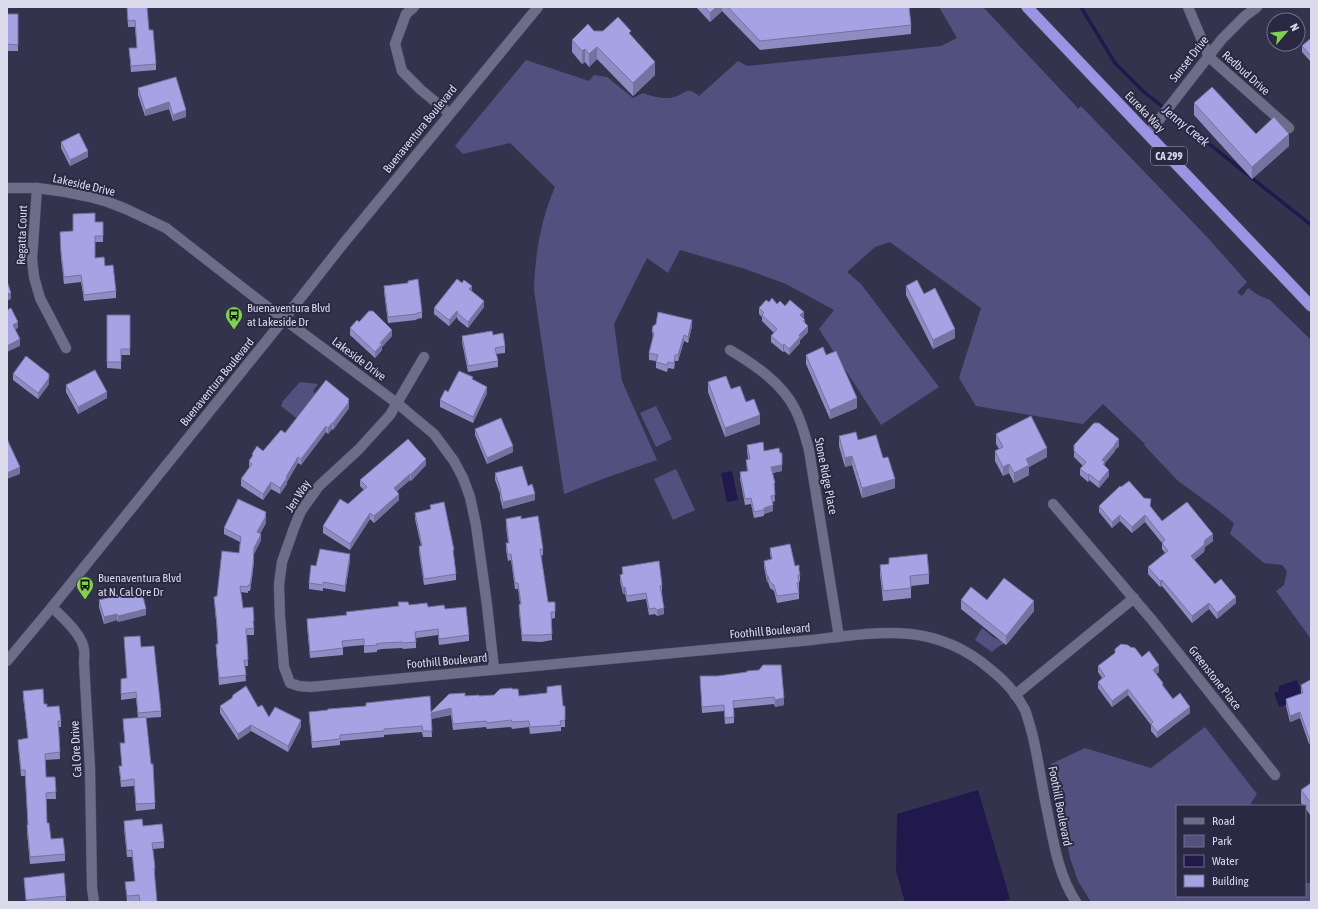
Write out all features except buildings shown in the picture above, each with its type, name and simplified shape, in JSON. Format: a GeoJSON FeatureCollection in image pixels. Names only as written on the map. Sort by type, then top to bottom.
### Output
{"type":"FeatureCollection","features":[{"type":"Feature","properties":{"kind":"highway","name":"Eureka Way"},"geometry":{"type":"LineString","coordinates":[[1026,7],[1311,306]]}},
{"type":"Feature","properties":{"kind":"street"},"geometry":{"type":"LineString","coordinates":[[414,7],[406,14],[395,44],[402,71],[421,90],[449,113]]}},
{"type":"Feature","properties":{"kind":"street","name":"Buenaventura Boulevard"},"geometry":{"type":"LineString","coordinates":[[7,661],[449,113],[538,7]]}},
{"type":"Feature","properties":{"kind":"street","name":"Redbud Drive"},"geometry":{"type":"LineString","coordinates":[[1188,7],[1209,57],[1289,128]]}},
{"type":"Feature","properties":{"kind":"street","name":"Sunset Drive"},"geometry":{"type":"LineString","coordinates":[[1148,134],[1222,39],[1257,7]]}},
{"type":"Feature","properties":{"kind":"street","name":"Lakeside Drive"},"geometry":{"type":"LineString","coordinates":[[7,188],[37,188],[66,192],[108,202],[166,228],[398,404],[434,434],[454,461],[463,478],[470,497],[476,524],[494,669]]}},
{"type":"Feature","properties":{"kind":"street","name":"Regatta Court"},"geometry":{"type":"LineString","coordinates":[[37,188],[32,259],[34,277],[40,298],[66,348]]}},
{"type":"Feature","properties":{"kind":"street","name":"Stone Ridge Place"},"geometry":{"type":"LineString","coordinates":[[730,350],[750,362],[774,382],[795,409],[800,421],[811,457],[839,637]]}},
{"type":"Feature","properties":{"kind":"street","name":"Jen Way"},"geometry":{"type":"LineString","coordinates":[[290,683],[284,668],[280,618],[280,585],[282,562],[294,528],[302,511],[319,486],[359,450],[398,404],[424,357]]}},
{"type":"Feature","properties":{"kind":"street","name":"Greenstone Place"},"geometry":{"type":"LineString","coordinates":[[1053,504],[1169,640],[1275,775]]}},
{"type":"Feature","properties":{"kind":"street"},"geometry":{"type":"LineString","coordinates":[[1015,696],[1134,598]]}},
{"type":"Feature","properties":{"kind":"street","name":"Cal Ore Drive"},"geometry":{"type":"LineString","coordinates":[[52,607],[74,630],[84,649],[90,769],[92,888],[94,902]]}},
{"type":"Feature","properties":{"kind":"street","name":"Foothill Boulevard"},"geometry":{"type":"LineString","coordinates":[[290,683],[310,687],[872,633],[901,632],[938,639],[956,646],[984,663],[1006,684],[1025,711],[1033,738],[1058,864],[1067,887],[1076,902]]}},
{"type":"Feature","properties":{"kind":"green space"},"geometry":{"type":"Polygon","coordinates":[[[939,7],[983,7],[1078,109],[1081,106],[1208,238],[1247,282],[1237,292],[1242,296],[1248,288],[1258,295],[1270,300],[1311,340],[1311,639],[1276,591],[1284,585],[1287,571],[1282,565],[1264,563],[1230,534],[1234,523],[1178,481],[1144,445],[1145,444],[1103,404],[1083,424],[976,406],[959,378],[981,308],[890,242],[875,247],[847,272],[861,284],[939,387],[881,425],[819,329],[834,310],[786,284],[745,269],[680,250],[668,273],[647,258],[614,324],[622,381],[657,460],[564,494],[534,290],[536,263],[542,224],[555,187],[510,143],[463,154],[455,146],[526,60],[589,81],[594,75],[607,77],[633,98],[643,93],[658,97],[671,98],[686,91],[691,91],[699,96],[738,61],[747,66],[941,46],[957,38],[939,7]]]}},
{"type":"Feature","properties":{"kind":"green space"},"geometry":{"type":"Polygon","coordinates":[[[300,382],[318,384],[313,391],[315,394],[304,408],[307,410],[299,420],[281,406],[283,401],[300,382]]]}},
{"type":"Feature","properties":{"kind":"green space"},"geometry":{"type":"Polygon","coordinates":[[[656,406],[672,439],[656,447],[640,413],[656,406]]]}},
{"type":"Feature","properties":{"kind":"green space"},"geometry":{"type":"Polygon","coordinates":[[[676,469],[695,510],[673,520],[654,479],[676,469]]]}},
{"type":"Feature","properties":{"kind":"green space"},"geometry":{"type":"Polygon","coordinates":[[[982,628],[993,637],[1005,643],[992,652],[975,640],[982,628]]]}},
{"type":"Feature","properties":{"kind":"green space"},"geometry":{"type":"Polygon","coordinates":[[[1205,727],[1257,794],[1250,805],[1176,805],[1176,897],[1306,897],[1306,883],[1311,883],[1311,902],[1091,902],[1078,881],[1070,858],[1051,764],[1085,748],[1151,768],[1205,727]]]}},
{"type":"Feature","properties":{"kind":"water"},"geometry":{"type":"Polygon","coordinates":[[[732,471],[738,500],[727,502],[721,473],[732,471]]]}},
{"type":"Feature","properties":{"kind":"water"},"geometry":{"type":"Polygon","coordinates":[[[1297,680],[1303,699],[1279,707],[1274,693],[1279,691],[1279,686],[1297,680]]]}},
{"type":"Feature","properties":{"kind":"water"},"geometry":{"type":"Polygon","coordinates":[[[978,790],[1010,899],[1001,902],[905,902],[896,871],[897,814],[978,790]]]}},
{"type":"Feature","properties":{"kind":"waterway","name":"Jenny Creek"},"geometry":{"type":"LineString","coordinates":[[1081,7],[1115,63],[1144,92],[1311,225]]}},
{"type":"Feature","properties":{"kind":"place","name":"Buenaventura Blvd at Lakeside Dr"},"geometry":{"type":"Point","coordinates":[234,330]}},
{"type":"Feature","properties":{"kind":"place","name":"Buenaventura Blvd at N. Cal Ore Dr"},"geometry":{"type":"Point","coordinates":[85,600]}}]}
